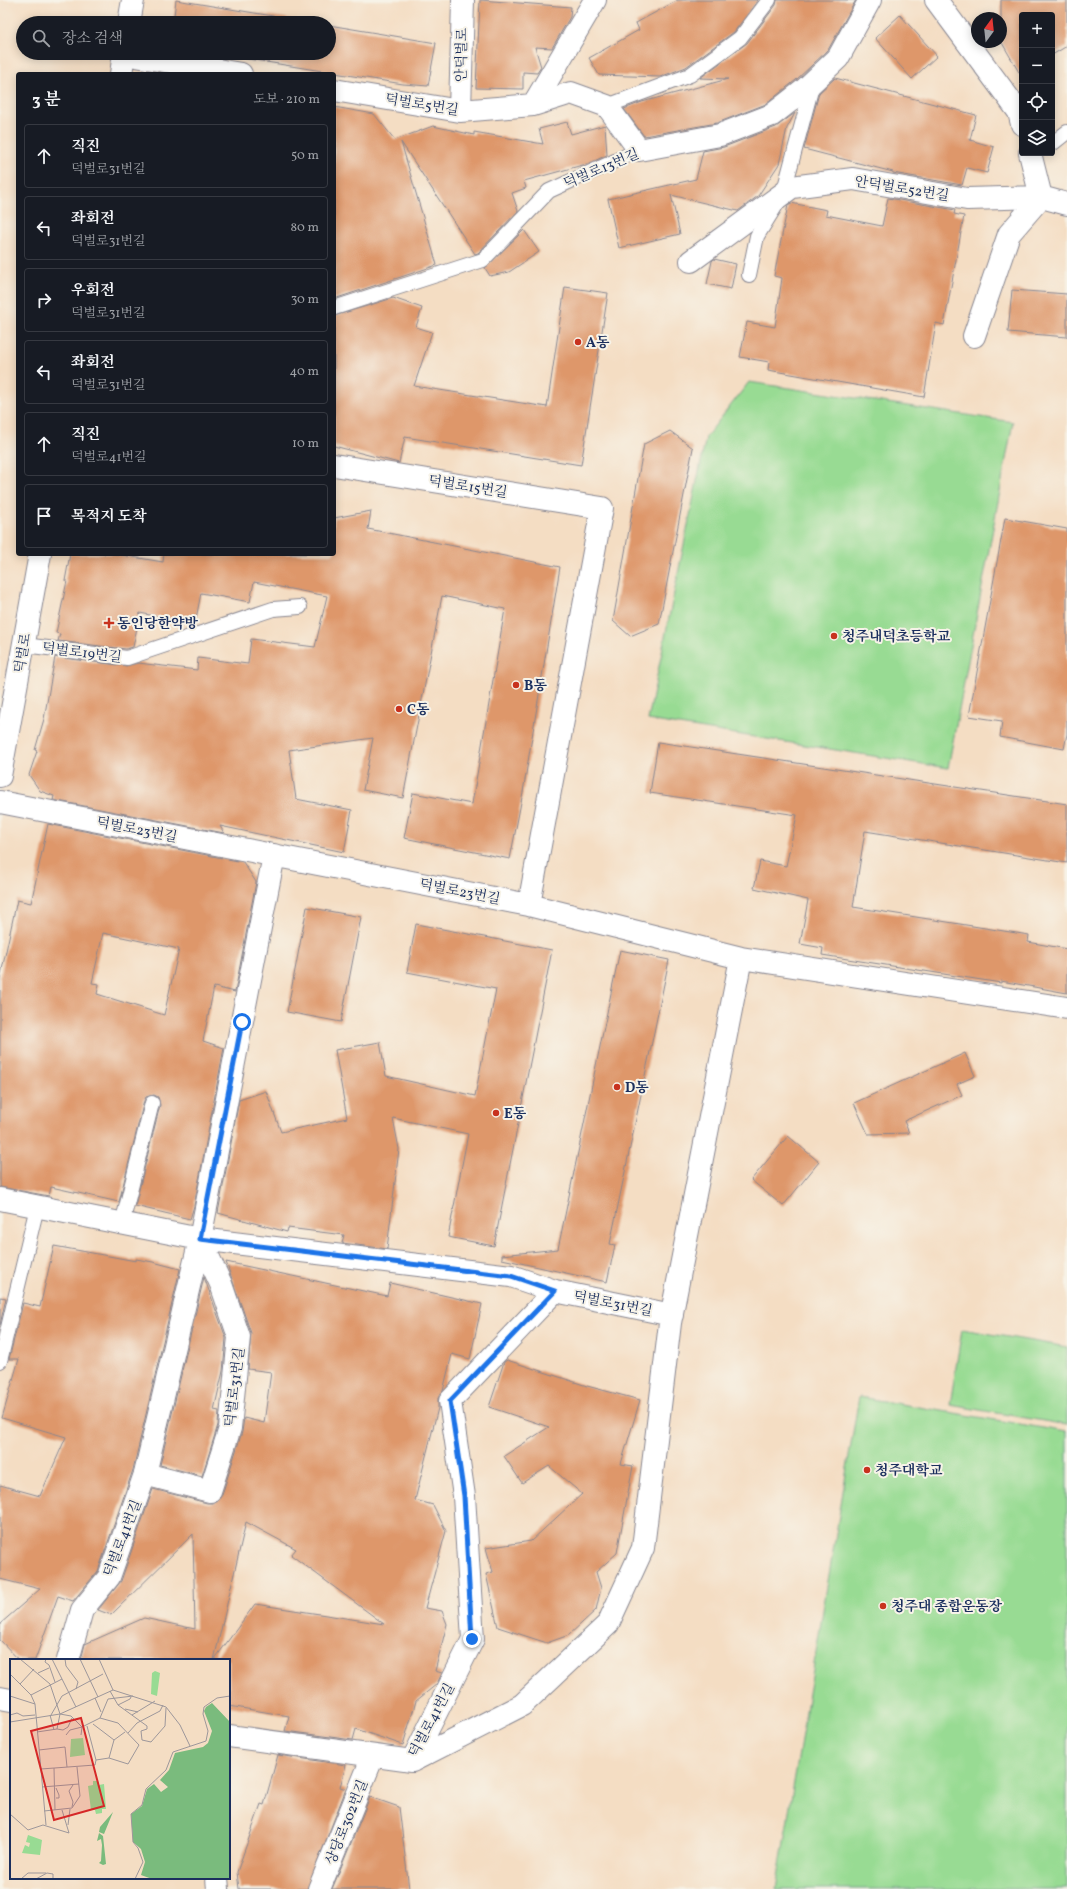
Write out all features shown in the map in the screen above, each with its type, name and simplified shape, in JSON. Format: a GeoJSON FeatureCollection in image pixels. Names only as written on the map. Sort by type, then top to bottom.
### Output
{"type":"FeatureCollection","features":[{"type":"Feature","properties":{"kind":"street"},"geometry":{"type":"LineString","coordinates":[[130,16],[133,0]]}},
{"type":"Feature","properties":{"kind":"street","name":"안덕벌로"},"geometry":{"type":"LineString","coordinates":[[460,111],[463,0]]}},
{"type":"Feature","properties":{"kind":"street"},"geometry":{"type":"LineString","coordinates":[[533,105],[595,0]]}},
{"type":"Feature","properties":{"kind":"street","name":"덕벌로13번길"},"geometry":{"type":"LineString","coordinates":[[639,150],[720,135],[772,115],[814,81],[838,58],[870,0]]}},
{"type":"Feature","properties":{"kind":"street"},"geometry":{"type":"LineString","coordinates":[[936,0],[1019,112],[1021,120]]}},
{"type":"Feature","properties":{"kind":"street"},"geometry":{"type":"LineString","coordinates":[[123,60],[224,72]]}},
{"type":"Feature","properties":{"kind":"street","name":"덕벌로5번길"},"geometry":{"type":"LineString","coordinates":[[336,90],[460,111],[533,105],[571,93],[607,106]]}},
{"type":"Feature","properties":{"kind":"street"},"geometry":{"type":"LineString","coordinates":[[607,106],[639,150]]}},
{"type":"Feature","properties":{"kind":"street"},"geometry":{"type":"LineString","coordinates":[[974,336],[1009,234],[1041,197],[1034,156]]}},
{"type":"Feature","properties":{"kind":"street","name":"안덕벌로52번길"},"geometry":{"type":"LineString","coordinates":[[691,261],[792,187],[853,179],[967,199],[1041,197],[1067,204]]}},
{"type":"Feature","properties":{"kind":"street","name":"덕벌로15번길"},"geometry":{"type":"LineString","coordinates":[[336,465],[602,508],[529,905]]}},
{"type":"Feature","properties":{"kind":"street","name":"덕벌로"},"geometry":{"type":"LineString","coordinates":[[0,776],[40,556]]}},
{"type":"Feature","properties":{"kind":"street","name":"덕벌로23번길"},"geometry":{"type":"LineString","coordinates":[[0,802],[529,905],[741,958],[1067,1008]]}},
{"type":"Feature","properties":{"kind":"street"},"geometry":{"type":"LineString","coordinates":[[200,1239],[274,855]]}},
{"type":"Feature","properties":{"kind":"street"},"geometry":{"type":"LineString","coordinates":[[412,1762],[522,1705],[608,1624],[643,1548],[672,1315],[741,958]]}},
{"type":"Feature","properties":{"kind":"street","name":"덕벌로31번길"},"geometry":{"type":"LineString","coordinates":[[0,1199],[200,1239],[511,1276],[555,1291],[672,1315]]}},
{"type":"Feature","properties":{"kind":"street","name":"덕벌로31번길"},"geometry":{"type":"LineString","coordinates":[[145,1474],[210,1491],[230,1428],[239,1337],[221,1284],[200,1239]]}},
{"type":"Feature","properties":{"kind":"street","name":"덕벌로41번길"},"geometry":{"type":"LineString","coordinates":[[68,1659],[82,1610],[109,1577],[145,1474],[200,1239]]}},
{"type":"Feature","properties":{"kind":"street","name":"덕벌로31번길"},"geometry":{"type":"LineString","coordinates":[[469,1573],[464,1496],[450,1401],[555,1291]]}},
{"type":"Feature","properties":{"kind":"street","name":"덕벌로41번길"},"geometry":{"type":"LineString","coordinates":[[230,1736],[412,1762],[472,1639],[469,1573]]}},
{"type":"Feature","properties":{"kind":"street"},"geometry":{"type":"LineString","coordinates":[[0,1698],[10,1700]]}},
{"type":"Feature","properties":{"kind":"street","name":"상당로302번길"},"geometry":{"type":"LineString","coordinates":[[319,1889],[373,1756]]}},
{"type":"Feature","properties":{"kind":"street"},"geometry":{"type":"LineString","coordinates":[[217,1879],[218,1889]]}},
{"type":"Feature","properties":{"kind":"lane"},"geometry":{"type":"LineString","coordinates":[[607,106],[690,75],[740,38],[769,0]]}},
{"type":"Feature","properties":{"kind":"lane"},"geometry":{"type":"LineString","coordinates":[[749,276],[757,236],[783,194],[814,81]]}},
{"type":"Feature","properties":{"kind":"lane"},"geometry":{"type":"LineString","coordinates":[[1055,142],[1067,132]]}},
{"type":"Feature","properties":{"kind":"lane","name":"덕벌로13번길"},"geometry":{"type":"LineString","coordinates":[[336,307],[483,260],[549,191],[639,150]]}},
{"type":"Feature","properties":{"kind":"lane","name":"덕벌로19번길"},"geometry":{"type":"LineString","coordinates":[[24,645],[127,658],[273,609],[300,607]]}},
{"type":"Feature","properties":{"kind":"lane"},"geometry":{"type":"LineString","coordinates":[[122,1224],[152,1103]]}},
{"type":"Feature","properties":{"kind":"lane"},"geometry":{"type":"LineString","coordinates":[[0,1361],[37,1207]]}},
{"type":"Feature","properties":{"kind":"green space"},"geometry":{"type":"Polygon","coordinates":[[[749,382],[1013,422],[948,768],[648,720],[706,437],[749,382]]]}},
{"type":"Feature","properties":{"kind":"green space"},"geometry":{"type":"Polygon","coordinates":[[[962,1329],[1067,1347],[1067,1425],[950,1405],[962,1329]]]}},
{"type":"Feature","properties":{"kind":"green space"},"geometry":{"type":"Polygon","coordinates":[[[859,1397],[1067,1432],[1067,1889],[776,1889],[859,1397]]]}},
{"type":"Feature","properties":{"kind":"building"},"geometry":{"type":"Polygon","coordinates":[[[176,0],[273,16],[174,16],[176,0]]]}},
{"type":"Feature","properties":{"kind":"building"},"geometry":{"type":"Polygon","coordinates":[[[480,0],[571,7],[570,17],[552,48],[535,47],[541,67],[537,73],[523,72],[523,89],[476,88],[480,0]]]}},
{"type":"Feature","properties":{"kind":"building"},"geometry":{"type":"Polygon","coordinates":[[[678,0],[758,0],[734,32],[686,67],[660,77],[599,75],[589,58],[639,30],[636,23],[678,0]]]}},
{"type":"Feature","properties":{"kind":"building"},"geometry":{"type":"Polygon","coordinates":[[[777,0],[856,0],[828,50],[796,80],[766,104],[717,123],[644,136],[624,109],[642,102],[728,79],[700,78],[747,43],[776,5],[777,0]]]}},
{"type":"Feature","properties":{"kind":"building"},"geometry":{"type":"Polygon","coordinates":[[[1001,0],[1067,0],[1067,46],[1055,53],[1055,12],[1019,12],[1019,72],[1005,48],[1007,48],[1007,12],[1001,12],[1001,0]]]}},
{"type":"Feature","properties":{"kind":"building"},"geometry":{"type":"Polygon","coordinates":[[[900,15],[937,56],[912,79],[875,38],[900,15]]]}},
{"type":"Feature","properties":{"kind":"building"},"geometry":{"type":"Polygon","coordinates":[[[336,26],[436,43],[428,86],[403,84],[336,73],[336,72],[254,60],[336,60],[336,26]]]}},
{"type":"Feature","properties":{"kind":"building"},"geometry":{"type":"Polygon","coordinates":[[[835,78],[976,115],[970,140],[994,147],[987,173],[967,168],[962,185],[893,173],[804,149],[819,93],[835,78]]]}},
{"type":"Feature","properties":{"kind":"building"},"geometry":{"type":"Polygon","coordinates":[[[336,107],[374,114],[395,140],[433,126],[474,135],[474,132],[543,144],[539,129],[567,122],[571,134],[605,125],[607,155],[590,163],[524,181],[526,188],[512,193],[518,211],[478,253],[475,254],[401,142],[437,265],[336,298],[336,107]]]}},
{"type":"Feature","properties":{"kind":"building"},"geometry":{"type":"Polygon","coordinates":[[[795,113],[787,128],[779,164],[758,196],[738,211],[671,195],[680,234],[619,248],[608,199],[696,179],[703,151],[724,147],[776,127],[795,113]]]}},
{"type":"Feature","properties":{"kind":"building"},"geometry":{"type":"Polygon","coordinates":[[[888,198],[955,210],[954,214],[964,216],[944,325],[936,323],[924,397],[768,370],[769,362],[740,357],[747,322],[775,327],[782,278],[774,276],[788,205],[791,203],[827,210],[826,215],[882,226],[888,198]]]}},
{"type":"Feature","properties":{"kind":"building"},"geometry":{"type":"Polygon","coordinates":[[[524,230],[539,252],[509,272],[490,276],[485,268],[524,230]]]}},
{"type":"Feature","properties":{"kind":"building"},"geometry":{"type":"Polygon","coordinates":[[[714,259],[736,264],[731,289],[707,284],[712,261],[714,259]]]}},
{"type":"Feature","properties":{"kind":"building"},"geometry":{"type":"Polygon","coordinates":[[[565,287],[608,293],[581,465],[405,437],[399,463],[336,447],[336,315],[393,298],[422,308],[416,327],[432,332],[414,386],[547,407],[565,287]]]}},
{"type":"Feature","properties":{"kind":"building"},"geometry":{"type":"Polygon","coordinates":[[[1012,290],[1067,294],[1067,337],[1008,332],[1012,290]]]}},
{"type":"Feature","properties":{"kind":"building"},"geometry":{"type":"Polygon","coordinates":[[[670,431],[693,448],[659,624],[630,636],[613,621],[644,444],[670,431]]]}},
{"type":"Feature","properties":{"kind":"building"},"geometry":{"type":"Polygon","coordinates":[[[371,511],[368,529],[560,567],[523,792],[510,859],[404,838],[413,793],[472,804],[505,609],[442,596],[403,798],[363,790],[373,738],[289,750],[296,799],[352,810],[344,852],[220,826],[224,833],[53,800],[54,796],[40,791],[29,775],[37,751],[35,750],[44,719],[55,657],[126,666],[138,663],[197,670],[198,658],[248,664],[251,639],[315,647],[327,596],[254,582],[250,602],[201,593],[195,624],[140,613],[133,647],[126,649],[58,641],[60,634],[56,633],[67,581],[65,581],[70,556],[127,556],[163,562],[164,556],[336,556],[336,518],[371,511]]]}},
{"type":"Feature","properties":{"kind":"building"},"geometry":{"type":"Polygon","coordinates":[[[1005,518],[1067,529],[1067,734],[1064,749],[1000,737],[1002,721],[969,716],[1005,518]]]}},
{"type":"Feature","properties":{"kind":"building"},"geometry":{"type":"Polygon","coordinates":[[[658,742],[1067,804],[1067,863],[865,831],[853,907],[1029,935],[1028,942],[1067,949],[1067,993],[1001,981],[1001,983],[822,955],[823,948],[800,944],[808,900],[754,888],[760,861],[786,866],[797,815],[650,793],[658,742]]]}},
{"type":"Feature","properties":{"kind":"building"},"geometry":{"type":"Polygon","coordinates":[[[48,824],[243,862],[256,882],[235,992],[214,987],[203,1041],[224,1048],[194,1206],[190,1219],[135,1206],[160,1105],[158,1097],[154,1095],[146,1097],[144,1101],[119,1202],[51,1187],[49,1196],[0,1187],[0,979],[17,900],[31,903],[48,824]],[[103,933],[92,983],[99,984],[97,994],[164,1015],[179,949],[103,933]]]}},
{"type":"Feature","properties":{"kind":"building"},"geometry":{"type":"Polygon","coordinates":[[[307,907],[361,917],[341,1022],[287,1012],[307,907]]]}},
{"type":"Feature","properties":{"kind":"building"},"geometry":{"type":"Polygon","coordinates":[[[416,924],[552,950],[494,1246],[448,1237],[468,1134],[393,1118],[399,1149],[387,1249],[342,1243],[344,1235],[288,1228],[287,1232],[218,1213],[239,1100],[266,1091],[281,1132],[347,1118],[335,1050],[380,1042],[386,1076],[475,1096],[496,989],[407,972],[416,924]]]}},
{"type":"Feature","properties":{"kind":"building","name":"D동"},"geometry":{"type":"Polygon","coordinates":[[[620,950],[669,960],[610,1244],[615,1245],[607,1282],[502,1259],[502,1255],[558,1249],[620,950]]]}},
{"type":"Feature","properties":{"kind":"building"},"geometry":{"type":"Polygon","coordinates":[[[965,1053],[975,1076],[957,1084],[962,1095],[904,1121],[909,1133],[868,1134],[854,1103],[965,1053]]]}},
{"type":"Feature","properties":{"kind":"building"},"geometry":{"type":"Polygon","coordinates":[[[788,1136],[819,1162],[783,1206],[751,1180],[788,1136]]]}},
{"type":"Feature","properties":{"kind":"building"},"geometry":{"type":"Polygon","coordinates":[[[54,1246],[136,1261],[136,1259],[153,1262],[180,1269],[133,1470],[98,1571],[73,1601],[58,1596],[35,1659],[18,1659],[0,1640],[0,1624],[40,1589],[0,1579],[0,1485],[40,1496],[66,1437],[2,1418],[19,1359],[9,1359],[23,1303],[40,1307],[54,1246]]]}},
{"type":"Feature","properties":{"kind":"building"},"geometry":{"type":"Polygon","coordinates":[[[226,1262],[387,1296],[390,1283],[482,1304],[470,1359],[452,1354],[443,1391],[438,1398],[438,1408],[415,1500],[433,1505],[446,1531],[425,1608],[442,1611],[447,1624],[435,1671],[442,1673],[437,1684],[416,1701],[403,1745],[356,1729],[353,1740],[285,1731],[289,1716],[230,1706],[230,1659],[215,1659],[255,1604],[384,1624],[291,1555],[296,1549],[246,1522],[214,1659],[81,1659],[85,1644],[144,1618],[195,1629],[193,1534],[111,1615],[98,1610],[121,1581],[153,1489],[207,1503],[213,1503],[222,1495],[242,1432],[244,1418],[264,1423],[271,1372],[248,1369],[251,1333],[226,1262]]]}},
{"type":"Feature","properties":{"kind":"building"},"geometry":{"type":"Polygon","coordinates":[[[204,1277],[226,1338],[223,1371],[214,1410],[219,1411],[218,1425],[202,1476],[160,1465],[204,1277]]]}},
{"type":"Feature","properties":{"kind":"building"},"geometry":{"type":"Polygon","coordinates":[[[0,1297],[6,1298],[0,1325],[0,1297]]]}},
{"type":"Feature","properties":{"kind":"building"},"geometry":{"type":"Polygon","coordinates":[[[507,1360],[587,1386],[640,1400],[621,1464],[633,1466],[617,1553],[596,1572],[601,1588],[596,1610],[569,1635],[547,1643],[498,1627],[486,1574],[493,1572],[486,1548],[531,1541],[582,1494],[549,1466],[522,1483],[504,1456],[549,1427],[489,1407],[504,1362],[507,1360]]]}},
{"type":"Feature","properties":{"kind":"building"},"geometry":{"type":"Polygon","coordinates":[[[278,1755],[346,1765],[340,1787],[346,1789],[307,1889],[239,1889],[237,1872],[261,1804],[264,1805],[278,1755]]]}},
{"type":"Feature","properties":{"kind":"building"},"geometry":{"type":"Polygon","coordinates":[[[370,1797],[399,1807],[409,1889],[332,1889],[370,1797]]]}},
{"type":"Feature","properties":{"kind":"place","name":"A동"},"geometry":{"type":"Point","coordinates":[578,342]}},
{"type":"Feature","properties":{"kind":"place","name":"동인당한약방"},"geometry":{"type":"Point","coordinates":[109,623]}},
{"type":"Feature","properties":{"kind":"place","name":"청주내덕초등학교"},"geometry":{"type":"Point","coordinates":[834,636]}},
{"type":"Feature","properties":{"kind":"place","name":"B동"},"geometry":{"type":"Point","coordinates":[516,685]}},
{"type":"Feature","properties":{"kind":"place","name":"C동"},"geometry":{"type":"Point","coordinates":[399,709]}},
{"type":"Feature","properties":{"kind":"place","name":"D동"},"geometry":{"type":"Point","coordinates":[617,1087]}},
{"type":"Feature","properties":{"kind":"place","name":"E동"},"geometry":{"type":"Point","coordinates":[496,1113]}},
{"type":"Feature","properties":{"kind":"place","name":"청주대학교"},"geometry":{"type":"Point","coordinates":[867,1470]}},
{"type":"Feature","properties":{"kind":"place","name":"청주대 종합운동장"},"geometry":{"type":"Point","coordinates":[883,1606]}},
{"type":"Feature","properties":{"kind":"route"},"geometry":{"type":"LineString","coordinates":[[242,1022],[200,1239],[511,1276],[555,1291],[450,1401],[464,1496],[472,1639]]}}]}
